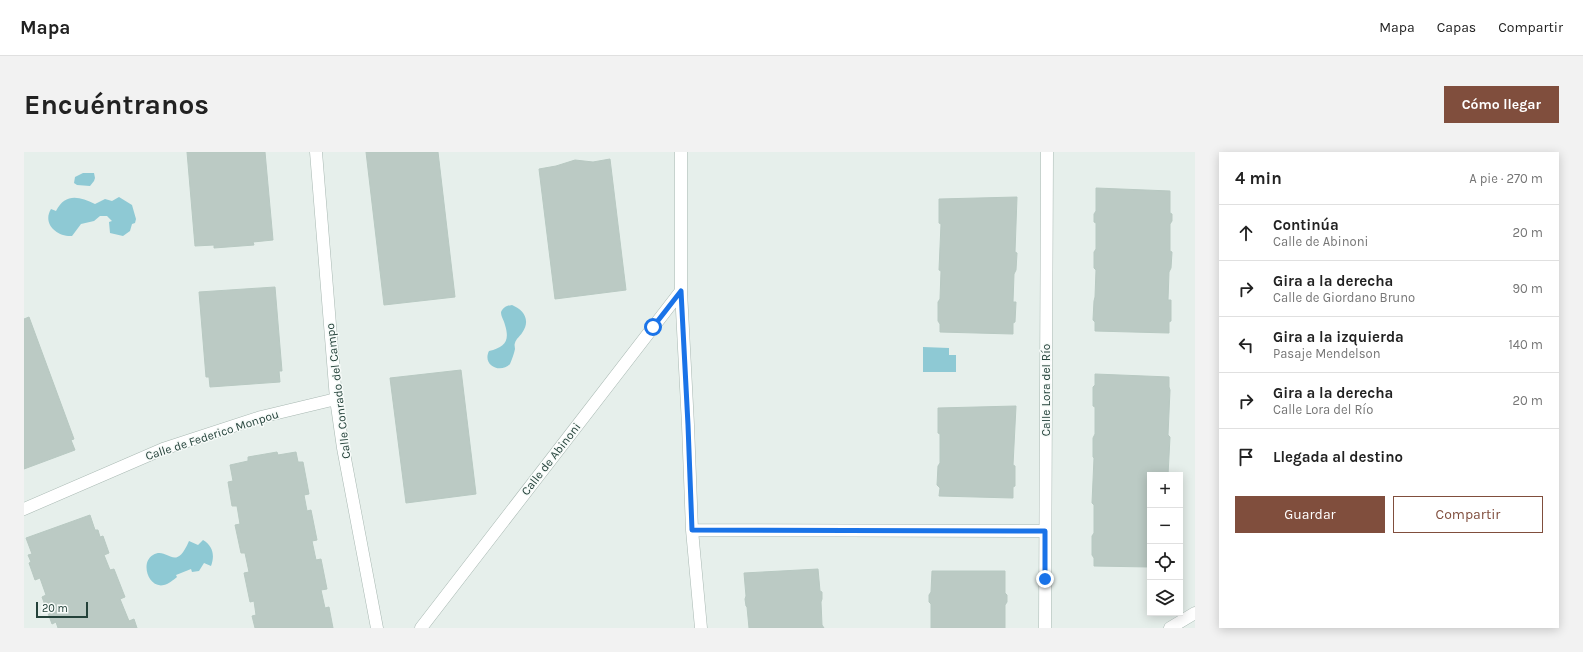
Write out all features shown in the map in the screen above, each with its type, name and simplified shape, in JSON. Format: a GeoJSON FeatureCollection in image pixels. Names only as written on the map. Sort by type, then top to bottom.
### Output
{"type":"FeatureCollection","features":[{"type":"Feature","properties":{"kind":"street","name":"Calle Conrado del Campo"},"geometry":{"type":"LineString","coordinates":[[316,152],[336,399],[343,448],[377,628]]}},
{"type":"Feature","properties":{"kind":"street"},"geometry":{"type":"LineString","coordinates":[[681,152],[681,291],[692,530],[701,628]]}},
{"type":"Feature","properties":{"kind":"street","name":"Calle Lora del Río"},"geometry":{"type":"LineString","coordinates":[[1045,628],[1047,152]]}},
{"type":"Feature","properties":{"kind":"street","name":"Calle de Abinoni"},"geometry":{"type":"LineString","coordinates":[[421,628],[681,291]]}},
{"type":"Feature","properties":{"kind":"street","name":"Calle de Federico Monpou"},"geometry":{"type":"LineString","coordinates":[[24,508],[163,449],[261,417],[336,399]]}},
{"type":"Feature","properties":{"kind":"street"},"geometry":{"type":"LineString","coordinates":[[692,530],[1045,531]]}},
{"type":"Feature","properties":{"kind":"street"},"geometry":{"type":"LineString","coordinates":[[1170,628],[1195,613]]}},
{"type":"Feature","properties":{"kind":"water"},"geometry":{"type":"Polygon","coordinates":[[[83,173],[94,173],[95,178],[90,186],[77,185],[74,183],[75,177],[83,173]]]}},
{"type":"Feature","properties":{"kind":"water"},"geometry":{"type":"Polygon","coordinates":[[[119,197],[132,205],[136,219],[135,223],[132,224],[130,231],[123,236],[110,233],[109,222],[112,221],[107,216],[100,216],[94,221],[81,224],[72,236],[66,236],[56,232],[48,220],[51,209],[56,211],[64,201],[68,199],[78,198],[95,204],[105,199],[112,201],[119,197]]]}},
{"type":"Feature","properties":{"kind":"water"},"geometry":{"type":"Polygon","coordinates":[[[512,305],[523,313],[526,324],[515,344],[515,351],[510,364],[506,367],[497,368],[490,364],[487,356],[489,351],[499,348],[505,342],[507,335],[501,312],[505,307],[512,305]]]}},
{"type":"Feature","properties":{"kind":"water"},"geometry":{"type":"Polygon","coordinates":[[[923,347],[949,348],[949,355],[956,355],[956,372],[923,372],[923,347]]]}},
{"type":"Feature","properties":{"kind":"water"},"geometry":{"type":"Polygon","coordinates":[[[203,540],[209,545],[212,551],[213,558],[211,566],[204,563],[199,571],[192,572],[191,569],[176,575],[177,577],[164,585],[158,585],[150,579],[147,563],[149,558],[153,555],[158,553],[175,558],[180,556],[189,541],[198,545],[203,540]]]}},
{"type":"Feature","properties":{"kind":"building"},"geometry":{"type":"Polygon","coordinates":[[[187,152],[265,152],[273,240],[253,242],[254,245],[214,248],[214,245],[195,246],[187,152]]]}},
{"type":"Feature","properties":{"kind":"building"},"geometry":{"type":"Polygon","coordinates":[[[366,152],[438,152],[455,297],[384,305],[366,152]]]}},
{"type":"Feature","properties":{"kind":"building"},"geometry":{"type":"Polygon","coordinates":[[[610,159],[626,290],[555,299],[539,169],[556,166],[575,160],[593,162],[610,159]]]}},
{"type":"Feature","properties":{"kind":"building"},"geometry":{"type":"Polygon","coordinates":[[[1096,188],[1170,191],[1170,213],[1172,214],[1172,221],[1170,224],[1170,251],[1172,252],[1171,268],[1169,272],[1168,300],[1171,300],[1171,321],[1169,322],[1169,333],[1095,331],[1095,322],[1093,320],[1096,270],[1094,268],[1096,223],[1094,222],[1094,214],[1096,211],[1096,188]]]}},
{"type":"Feature","properties":{"kind":"building"},"geometry":{"type":"Polygon","coordinates":[[[1017,197],[1015,252],[1017,253],[1016,270],[1014,274],[1013,302],[1016,302],[1013,334],[940,332],[940,324],[938,321],[941,271],[939,270],[941,224],[939,223],[939,199],[1017,197]]]}},
{"type":"Feature","properties":{"kind":"building"},"geometry":{"type":"Polygon","coordinates":[[[275,287],[282,371],[279,371],[280,382],[210,387],[209,377],[206,377],[199,292],[275,287]]]}},
{"type":"Feature","properties":{"kind":"building"},"geometry":{"type":"Polygon","coordinates":[[[29,317],[74,439],[71,440],[75,450],[24,469],[24,319],[29,317]]]}},
{"type":"Feature","properties":{"kind":"building"},"geometry":{"type":"Polygon","coordinates":[[[461,370],[476,494],[406,503],[390,378],[461,370]]]}},
{"type":"Feature","properties":{"kind":"building"},"geometry":{"type":"Polygon","coordinates":[[[1095,374],[1169,377],[1170,390],[1168,435],[1170,437],[1168,472],[1147,472],[1147,567],[1094,566],[1094,558],[1092,555],[1092,536],[1094,533],[1094,505],[1092,503],[1094,458],[1093,438],[1095,434],[1093,387],[1095,385],[1095,374]]]}},
{"type":"Feature","properties":{"kind":"building"},"geometry":{"type":"Polygon","coordinates":[[[1016,406],[1013,465],[1015,466],[1015,486],[1013,487],[1013,498],[939,496],[940,488],[937,485],[938,466],[940,463],[938,408],[1016,406]]]}},
{"type":"Feature","properties":{"kind":"building"},"geometry":{"type":"Polygon","coordinates":[[[277,452],[278,455],[296,452],[298,462],[303,462],[309,494],[304,495],[307,511],[311,510],[317,540],[312,541],[316,560],[321,559],[327,589],[321,590],[325,608],[329,607],[333,628],[255,628],[252,616],[256,615],[254,601],[250,602],[244,573],[249,572],[245,553],[241,553],[235,525],[240,524],[237,506],[232,506],[228,482],[233,481],[230,465],[248,461],[248,457],[277,452]]]}},
{"type":"Feature","properties":{"kind":"building"},"geometry":{"type":"Polygon","coordinates":[[[90,515],[95,530],[98,530],[100,537],[103,536],[109,553],[104,555],[110,570],[114,569],[125,597],[120,599],[129,621],[134,619],[137,628],[58,628],[56,622],[52,624],[42,597],[46,595],[40,578],[35,580],[29,563],[31,562],[28,555],[32,554],[26,538],[90,515]]]}},
{"type":"Feature","properties":{"kind":"building"},"geometry":{"type":"Polygon","coordinates":[[[818,569],[820,591],[822,592],[822,625],[824,628],[749,628],[745,599],[744,573],[818,569]]]}},
{"type":"Feature","properties":{"kind":"building"},"geometry":{"type":"Polygon","coordinates":[[[932,571],[1005,571],[1005,593],[1007,595],[1007,602],[1005,605],[1005,628],[931,628],[931,604],[929,602],[929,595],[931,592],[932,571]]]}},
{"type":"Feature","properties":{"kind":"route"},"geometry":{"type":"LineString","coordinates":[[653,327],[681,291],[692,530],[1045,531],[1045,579]]}}]}
